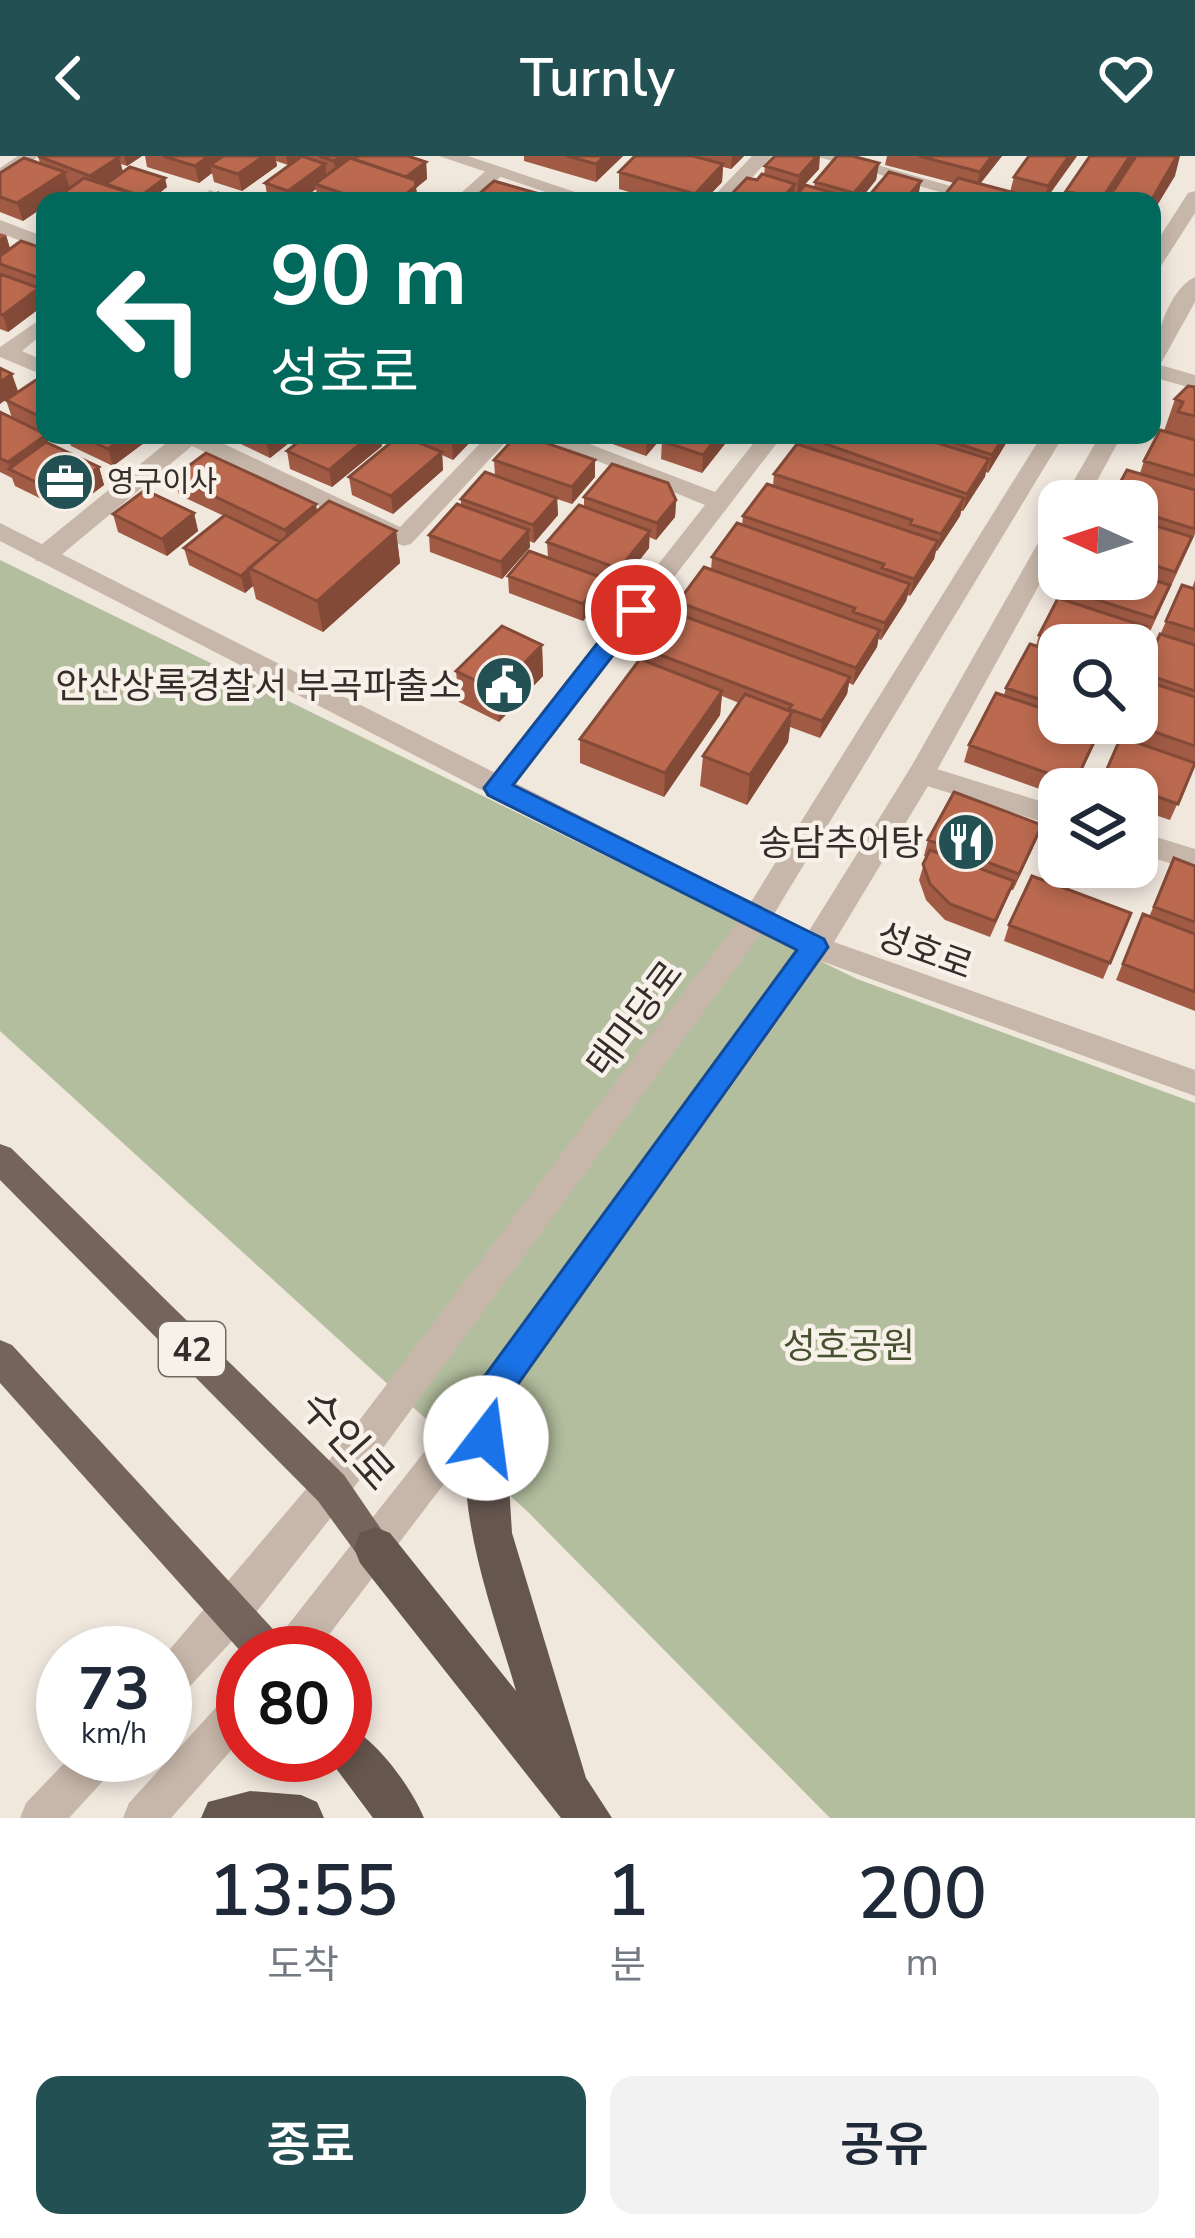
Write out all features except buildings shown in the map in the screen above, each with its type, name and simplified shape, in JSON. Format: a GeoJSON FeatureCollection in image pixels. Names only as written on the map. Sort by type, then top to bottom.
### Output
{"type":"FeatureCollection","features":[{"type":"Feature","properties":{"kind":"highway"},"geometry":{"type":"LineString","coordinates":[[496,1388],[486,1438],[490,1533],[578,1806]]}},
{"type":"Feature","properties":{"kind":"highway","name":"수인로"},"geometry":{"type":"LineString","coordinates":[[375,1548],[578,1806]]}},
{"type":"Feature","properties":{"kind":"highway"},"geometry":{"type":"LineString","coordinates":[[372,1781],[401,1818]]}},
{"type":"Feature","properties":{"kind":"highway"},"geometry":{"type":"LineString","coordinates":[[224,1818],[250,1814],[301,1818]]}},
{"type":"Feature","properties":{"kind":"main road","name":"수인로"},"geometry":{"type":"LineString","coordinates":[[0,1158],[331,1488],[375,1548]]}},
{"type":"Feature","properties":{"kind":"main road"},"geometry":{"type":"LineString","coordinates":[[0,1357],[241,1626]]}},
{"type":"Feature","properties":{"kind":"street"},"geometry":{"type":"LineString","coordinates":[[0,177],[30,156]]}},
{"type":"Feature","properties":{"kind":"street"},"geometry":{"type":"LineString","coordinates":[[448,156],[564,192]]}},
{"type":"Feature","properties":{"kind":"street"},"geometry":{"type":"LineString","coordinates":[[728,192],[763,156]]}},
{"type":"Feature","properties":{"kind":"street"},"geometry":{"type":"LineString","coordinates":[[824,156],[959,192]]}},
{"type":"Feature","properties":{"kind":"street"},"geometry":{"type":"LineString","coordinates":[[472,192],[497,171]]}},
{"type":"Feature","properties":{"kind":"street"},"geometry":{"type":"LineString","coordinates":[[1161,244],[1195,196]]}},
{"type":"Feature","properties":{"kind":"street"},"geometry":{"type":"LineString","coordinates":[[0,226],[36,240]]}},
{"type":"Feature","properties":{"kind":"street"},"geometry":{"type":"LineString","coordinates":[[1161,345],[1195,283]]}},
{"type":"Feature","properties":{"kind":"street"},"geometry":{"type":"LineString","coordinates":[[36,329],[7,352],[36,365]]}},
{"type":"Feature","properties":{"kind":"street"},"geometry":{"type":"LineString","coordinates":[[1161,373],[1195,382]]}},
{"type":"Feature","properties":{"kind":"street"},"geometry":{"type":"LineString","coordinates":[[45,556],[179,444]]}},
{"type":"Feature","properties":{"kind":"street"},"geometry":{"type":"LineString","coordinates":[[206,444],[404,538],[493,444]]}},
{"type":"Feature","properties":{"kind":"street"},"geometry":{"type":"LineString","coordinates":[[568,444],[720,502]]}},
{"type":"Feature","properties":{"kind":"street"},"geometry":{"type":"LineString","coordinates":[[496,788],[765,444]]}},
{"type":"Feature","properties":{"kind":"street","name":"태마당로"},"geometry":{"type":"LineString","coordinates":[[192,1655],[331,1488],[756,920],[1047,444]]}},
{"type":"Feature","properties":{"kind":"street"},"geometry":{"type":"LineString","coordinates":[[1086,480],[1106,444]]}},
{"type":"Feature","properties":{"kind":"street","name":"성호로"},"geometry":{"type":"LineString","coordinates":[[0,531],[756,920],[815,947],[1195,1084]]}},
{"type":"Feature","properties":{"kind":"street"},"geometry":{"type":"LineString","coordinates":[[313,1626],[496,1388],[815,947],[921,774],[1038,565]]}},
{"type":"Feature","properties":{"kind":"street"},"geometry":{"type":"LineString","coordinates":[[921,774],[1038,810]]}},
{"type":"Feature","properties":{"kind":"street"},"geometry":{"type":"LineString","coordinates":[[1158,849],[1195,860]]}},
{"type":"Feature","properties":{"kind":"street"},"geometry":{"type":"LineString","coordinates":[[144,1818],[216,1737]]}},
{"type":"Feature","properties":{"kind":"street"},"geometry":{"type":"LineString","coordinates":[[41,1818],[75,1782]]}},
{"type":"Feature","properties":{"kind":"green space","name":"성호공원"},"geometry":{"type":"Polygon","coordinates":[[[0,560],[857,979],[1195,1103],[1195,1818],[830,1818],[528,1512],[0,1031],[0,560]]]}},
{"type":"Feature","properties":{"kind":"place","name":"영구이사"},"geometry":{"type":"Point","coordinates":[65,482]}},
{"type":"Feature","properties":{"kind":"place","name":"안산상록경찰서 부곡파출소"},"geometry":{"type":"Point","coordinates":[504,685]}},
{"type":"Feature","properties":{"kind":"place","name":"송담추어탕"},"geometry":{"type":"Point","coordinates":[966,842]}},
{"type":"Feature","properties":{"kind":"route"},"geometry":{"type":"LineString","coordinates":[[486,1438],[496,1388],[815,947],[496,788],[636,610]]}}]}
